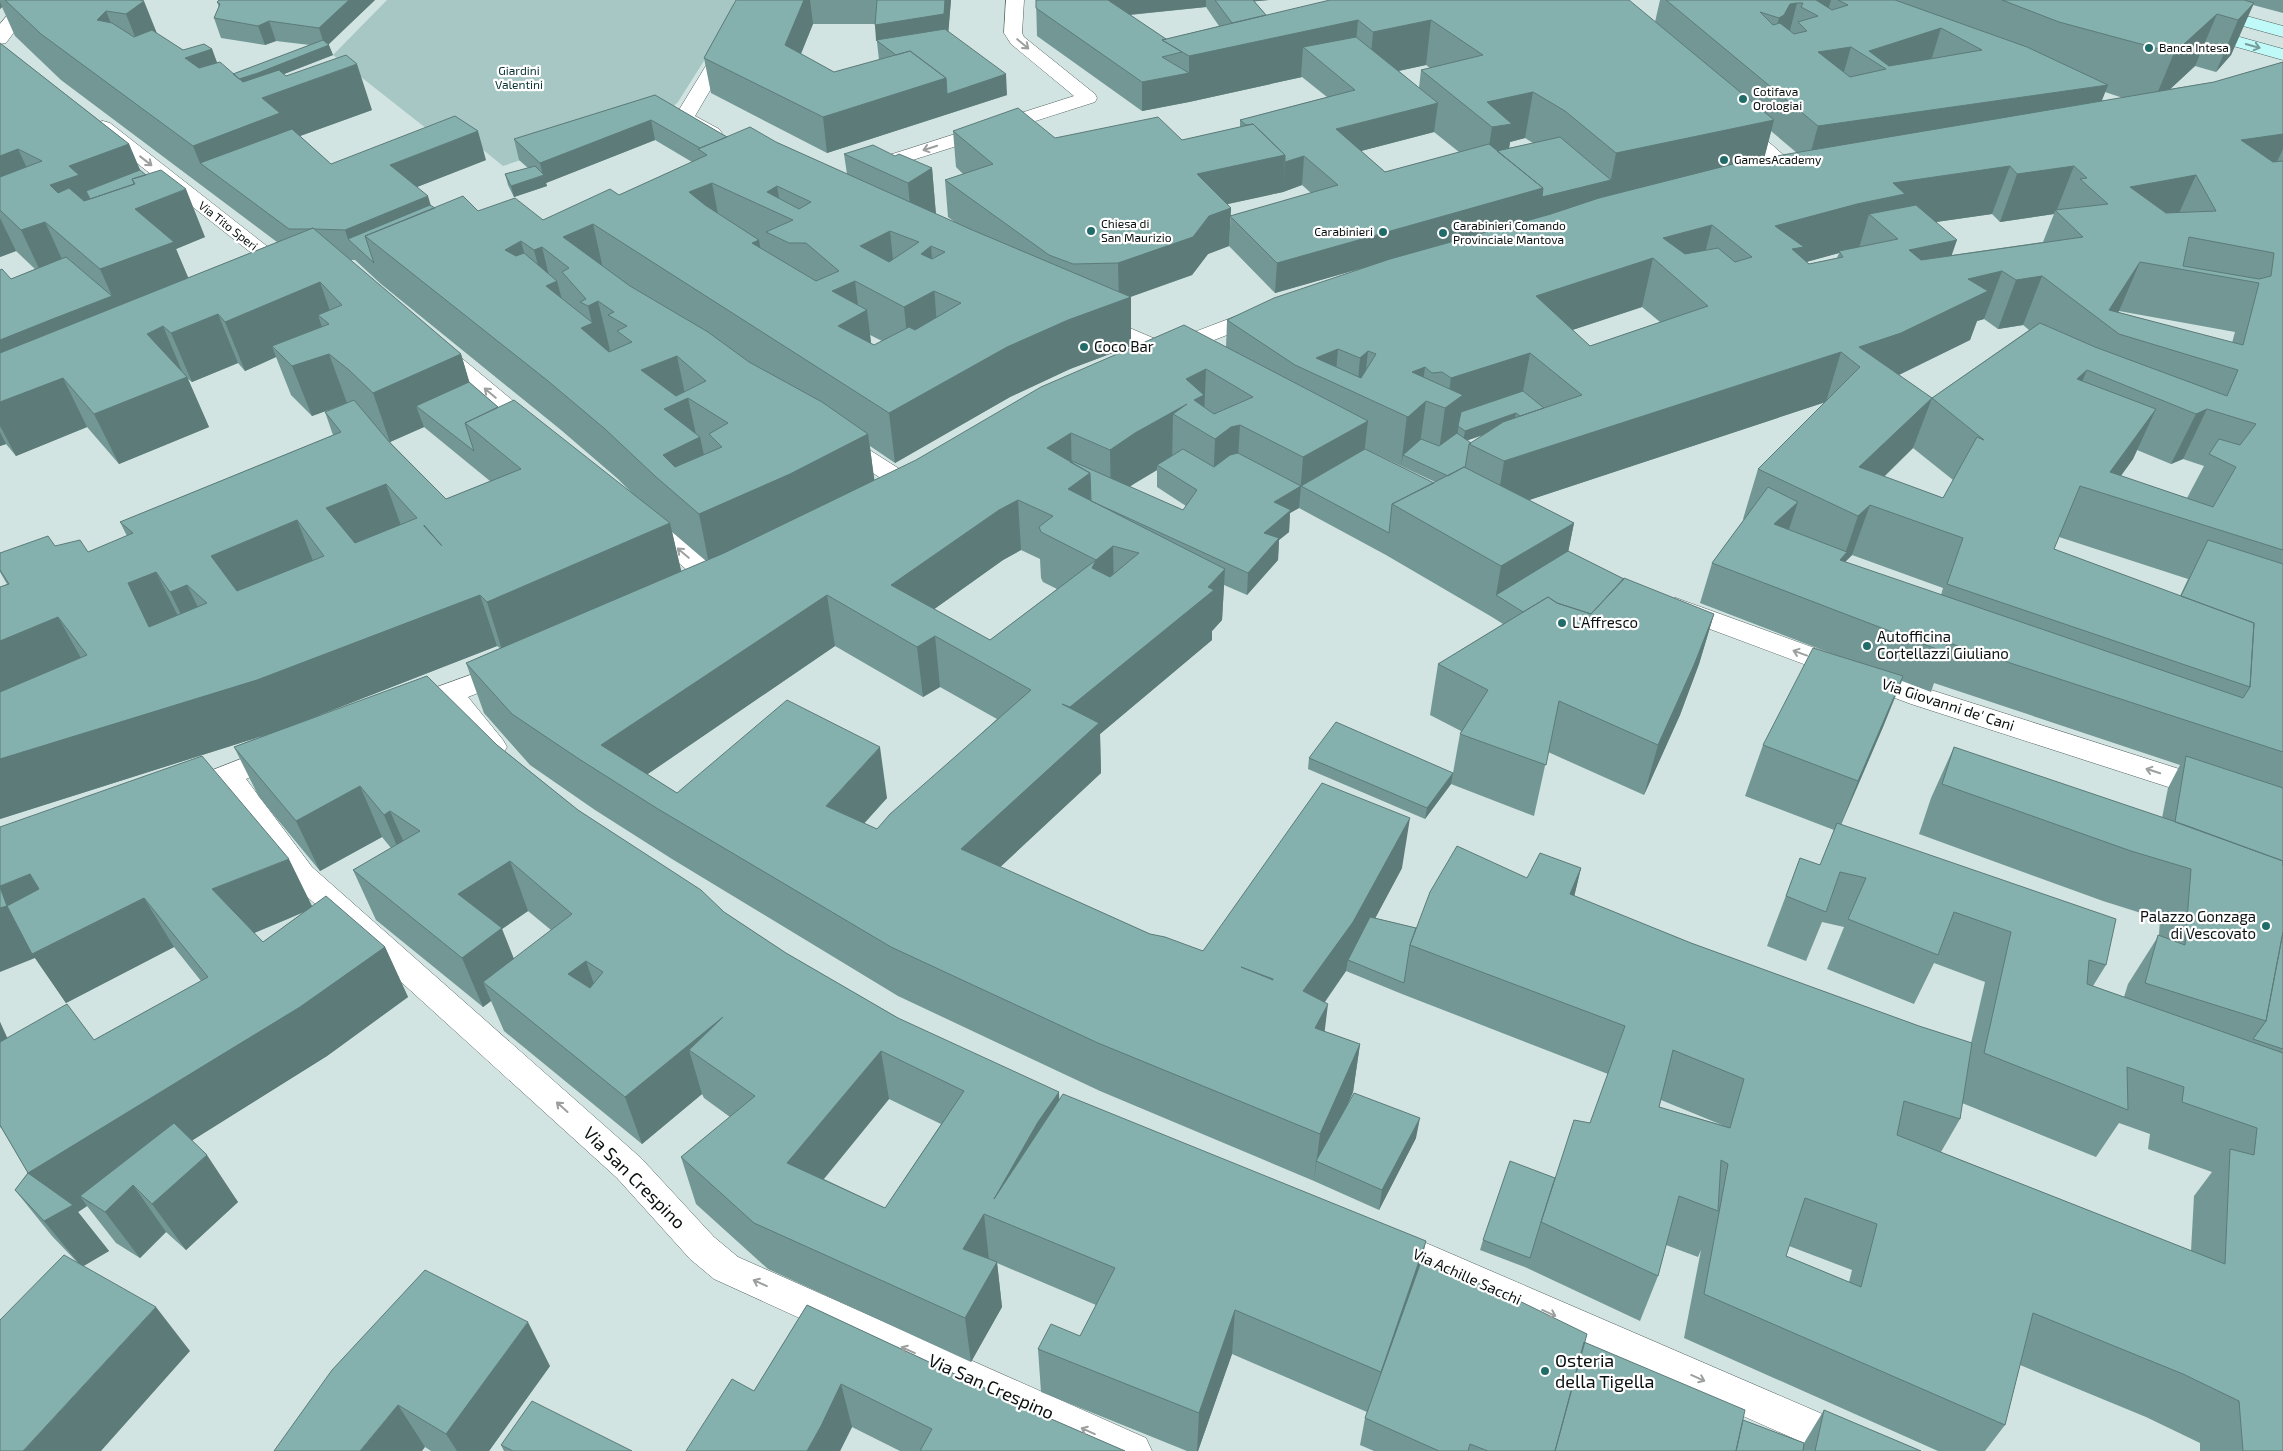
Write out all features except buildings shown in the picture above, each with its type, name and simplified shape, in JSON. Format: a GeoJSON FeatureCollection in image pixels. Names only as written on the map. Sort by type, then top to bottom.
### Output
{"type":"FeatureCollection","features":[{"type":"Feature","properties":{"kind":"street"},"geometry":{"type":"LineString","coordinates":[[2,44],[7,27],[29,0]]}},
{"type":"Feature","properties":{"kind":"street"},"geometry":{"type":"LineString","coordinates":[[725,141],[684,118],[730,41],[748,0]]}},
{"type":"Feature","properties":{"kind":"street"},"geometry":{"type":"LineString","coordinates":[[854,172],[1088,98],[1017,40],[1013,33],[1015,0]]}},
{"type":"Feature","properties":{"kind":"street"},"geometry":{"type":"LineString","coordinates":[[2169,0],[2283,32]]}},
{"type":"Feature","properties":{"kind":"street"},"geometry":{"type":"LineString","coordinates":[[2186,27],[2283,55]]}},
{"type":"Feature","properties":{"kind":"street"},"geometry":{"type":"LineString","coordinates":[[1726,114],[1809,177],[1772,184]]}},
{"type":"Feature","properties":{"kind":"street","name":"Via Tito Speri"},"geometry":{"type":"LineString","coordinates":[[92,118],[292,277]]}},
{"type":"Feature","properties":{"kind":"street"},"geometry":{"type":"LineString","coordinates":[[1140,362],[1165,350],[1282,307]]}},
{"type":"Feature","properties":{"kind":"street"},"geometry":{"type":"LineString","coordinates":[[1082,317],[1165,350],[1198,370]]}},
{"type":"Feature","properties":{"kind":"street"},"geometry":{"type":"LineString","coordinates":[[423,338],[546,440]]}},
{"type":"Feature","properties":{"kind":"street"},"geometry":{"type":"LineString","coordinates":[[824,430],[908,485]]}},
{"type":"Feature","properties":{"kind":"street"},"geometry":{"type":"LineString","coordinates":[[882,499],[930,473]]}},
{"type":"Feature","properties":{"kind":"street"},"geometry":{"type":"LineString","coordinates":[[630,510],[729,580],[693,595]]}},
{"type":"Feature","properties":{"kind":"street","name":"Via Giovanni de' Cani"},"geometry":{"type":"LineString","coordinates":[[1653,597],[1921,697],[2283,813]]}},
{"type":"Feature","properties":{"kind":"street"},"geometry":{"type":"LineString","coordinates":[[386,715],[450,694],[531,661]]}},
{"type":"Feature","properties":{"kind":"street"},"geometry":{"type":"LineString","coordinates":[[450,694],[515,771]]}},
{"type":"Feature","properties":{"kind":"street"},"geometry":{"type":"LineString","coordinates":[[164,800],[297,747]]}},
{"type":"Feature","properties":{"kind":"street","name":"Via San Crespino"},"geometry":{"type":"LineString","coordinates":[[227,774],[302,875],[629,1168],[702,1248],[726,1268],[1133,1451]]}},
{"type":"Feature","properties":{"kind":"street","name":"Via Achille Sacchi"},"geometry":{"type":"LineString","coordinates":[[1364,1232],[1865,1451]]}},
{"type":"Feature","properties":{"kind":"green space","name":"Giardini Valentini"},"geometry":{"type":"Polygon","coordinates":[[[387,0],[735,0],[719,37],[678,102],[670,110],[503,166],[471,140],[441,140],[333,55],[387,0]]]}},
{"type":"Feature","properties":{"kind":"place","name":"Banca Intesa"},"geometry":{"type":"Point","coordinates":[2149,48]}},
{"type":"Feature","properties":{"kind":"place","name":"Cotifava Orologiai"},"geometry":{"type":"Point","coordinates":[1743,99]}},
{"type":"Feature","properties":{"kind":"place","name":"GamesAcademy"},"geometry":{"type":"Point","coordinates":[1724,160]}},
{"type":"Feature","properties":{"kind":"place","name":"Chiesa di San Maurizio"},"geometry":{"type":"Point","coordinates":[1091,231]}},
{"type":"Feature","properties":{"kind":"place","name":"Carabinieri"},"geometry":{"type":"Point","coordinates":[1383,232]}},
{"type":"Feature","properties":{"kind":"place","name":"Carabinieri Comando Provinciale Mantova"},"geometry":{"type":"Point","coordinates":[1443,233]}},
{"type":"Feature","properties":{"kind":"place","name":"Coco Bar"},"geometry":{"type":"Point","coordinates":[1084,347]}},
{"type":"Feature","properties":{"kind":"place","name":"L'Affresco"},"geometry":{"type":"Point","coordinates":[1562,623]}},
{"type":"Feature","properties":{"kind":"place","name":"Autofficina Cortellazzi Giuliano"},"geometry":{"type":"Point","coordinates":[1867,646]}},
{"type":"Feature","properties":{"kind":"place","name":"Palazzo Gonzaga di Vescovato"},"geometry":{"type":"Point","coordinates":[2266,926]}},
{"type":"Feature","properties":{"kind":"place","name":"Osteria della Tigella"},"geometry":{"type":"Point","coordinates":[1545,1371]}}]}
